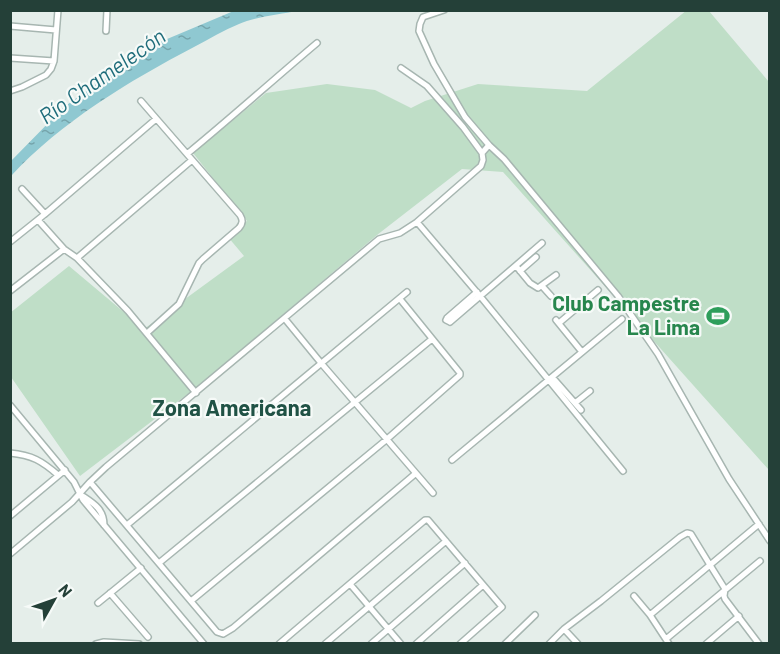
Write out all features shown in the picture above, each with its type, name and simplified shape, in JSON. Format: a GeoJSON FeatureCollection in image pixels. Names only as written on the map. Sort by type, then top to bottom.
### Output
{"type":"FeatureCollection","features":[{"type":"Feature","properties":{"kind":"street"},"geometry":{"type":"LineString","coordinates":[[10,91],[46,75],[51,69],[54,61],[58,10]]}},
{"type":"Feature","properties":{"kind":"street"},"geometry":{"type":"LineString","coordinates":[[106,31],[107,10]]}},
{"type":"Feature","properties":{"kind":"street"},"geometry":{"type":"LineString","coordinates":[[444,10],[423,17],[419,31],[434,64],[465,117],[504,159],[618,296],[658,354],[729,479],[770,541]]}},
{"type":"Feature","properties":{"kind":"street"},"geometry":{"type":"LineString","coordinates":[[10,26],[56,30]]}},
{"type":"Feature","properties":{"kind":"street"},"geometry":{"type":"LineString","coordinates":[[187,154],[317,43]]}},
{"type":"Feature","properties":{"kind":"street"},"geometry":{"type":"LineString","coordinates":[[10,58],[54,61]]}},
{"type":"Feature","properties":{"kind":"street"},"geometry":{"type":"LineString","coordinates":[[10,554],[72,502],[115,460],[379,239],[400,233],[417,222],[481,166],[482,153],[464,127],[427,86],[401,68]]}},
{"type":"Feature","properties":{"kind":"street"},"geometry":{"type":"LineString","coordinates":[[141,101],[242,220],[241,224],[199,263],[178,304],[147,333]]}},
{"type":"Feature","properties":{"kind":"street"},"geometry":{"type":"LineString","coordinates":[[10,242],[156,119]]}},
{"type":"Feature","properties":{"kind":"street"},"geometry":{"type":"LineString","coordinates":[[482,153],[489,145]]}},
{"type":"Feature","properties":{"kind":"street"},"geometry":{"type":"LineString","coordinates":[[77,258],[192,160]]}},
{"type":"Feature","properties":{"kind":"street"},"geometry":{"type":"LineString","coordinates":[[22,189],[45,214]]}},
{"type":"Feature","properties":{"kind":"street"},"geometry":{"type":"LineString","coordinates":[[38,220],[147,333],[196,393]]}},
{"type":"Feature","properties":{"kind":"street"},"geometry":{"type":"LineString","coordinates":[[417,222],[551,378],[623,471]]}},
{"type":"Feature","properties":{"kind":"street"},"geometry":{"type":"LineString","coordinates":[[479,294],[449,322],[447,318],[516,266],[542,243]]}},
{"type":"Feature","properties":{"kind":"street"},"geometry":{"type":"LineString","coordinates":[[10,291],[64,249]]}},
{"type":"Feature","properties":{"kind":"street"},"geometry":{"type":"LineString","coordinates":[[520,271],[536,258]]}},
{"type":"Feature","properties":{"kind":"street"},"geometry":{"type":"LineString","coordinates":[[516,266],[530,283],[538,288],[556,275]]}},
{"type":"Feature","properties":{"kind":"street"},"geometry":{"type":"LineString","coordinates":[[542,286],[551,296]]}},
{"type":"Feature","properties":{"kind":"street"},"geometry":{"type":"LineString","coordinates":[[582,352],[558,322],[598,290]]}},
{"type":"Feature","properties":{"kind":"street"},"geometry":{"type":"LineString","coordinates":[[127,525],[407,292]]}},
{"type":"Feature","properties":{"kind":"street"},"geometry":{"type":"LineString","coordinates":[[191,601],[386,440],[460,375],[400,299]]}},
{"type":"Feature","properties":{"kind":"street"},"geometry":{"type":"LineString","coordinates":[[285,319],[433,493]]}},
{"type":"Feature","properties":{"kind":"street"},"geometry":{"type":"LineString","coordinates":[[452,460],[622,319]]}},
{"type":"Feature","properties":{"kind":"street"},"geometry":{"type":"LineString","coordinates":[[159,563],[432,339]]}},
{"type":"Feature","properties":{"kind":"street"},"geometry":{"type":"LineString","coordinates":[[551,378],[581,410]]}},
{"type":"Feature","properties":{"kind":"street"},"geometry":{"type":"LineString","coordinates":[[575,403],[590,391]]}},
{"type":"Feature","properties":{"kind":"street"},"geometry":{"type":"LineString","coordinates":[[10,405],[65,470],[87,505],[204,644]]}},
{"type":"Feature","properties":{"kind":"street"},"geometry":{"type":"LineString","coordinates":[[33,456],[44,446]]}},
{"type":"Feature","properties":{"kind":"street"},"geometry":{"type":"LineString","coordinates":[[10,453],[33,456],[58,475]]}},
{"type":"Feature","properties":{"kind":"street"},"geometry":{"type":"LineString","coordinates":[[10,516],[65,470]]}},
{"type":"Feature","properties":{"kind":"street"},"geometry":{"type":"LineString","coordinates":[[90,482],[217,632],[223,634],[415,474]]}},
{"type":"Feature","properties":{"kind":"street"},"geometry":{"type":"LineString","coordinates":[[279,644],[425,520],[428,520],[502,607],[460,644]]}},
{"type":"Feature","properties":{"kind":"street"},"geometry":{"type":"LineString","coordinates":[[650,615],[759,524]]}},
{"type":"Feature","properties":{"kind":"street"},"geometry":{"type":"LineString","coordinates":[[549,644],[564,629],[687,533],[692,535],[725,589],[725,599],[759,644]]}},
{"type":"Feature","properties":{"kind":"street"},"geometry":{"type":"LineString","coordinates":[[325,644],[446,541]]}},
{"type":"Feature","properties":{"kind":"street"},"geometry":{"type":"LineString","coordinates":[[634,596],[667,641],[760,561]]}},
{"type":"Feature","properties":{"kind":"street"},"geometry":{"type":"LineString","coordinates":[[371,644],[465,563]]}},
{"type":"Feature","properties":{"kind":"street"},"geometry":{"type":"LineString","coordinates":[[98,603],[141,568]]}},
{"type":"Feature","properties":{"kind":"street"},"geometry":{"type":"LineString","coordinates":[[350,584],[401,644]]}},
{"type":"Feature","properties":{"kind":"street"},"geometry":{"type":"LineString","coordinates":[[416,644],[483,585]]}},
{"type":"Feature","properties":{"kind":"street"},"geometry":{"type":"LineString","coordinates":[[110,593],[148,637]]}},
{"type":"Feature","properties":{"kind":"street"},"geometry":{"type":"LineString","coordinates":[[505,644],[535,615]]}},
{"type":"Feature","properties":{"kind":"street"},"geometry":{"type":"LineString","coordinates":[[706,644],[739,616]]}},
{"type":"Feature","properties":{"kind":"street"},"geometry":{"type":"LineString","coordinates":[[564,629],[578,644]]}},
{"type":"Feature","properties":{"kind":"street"},"geometry":{"type":"LineString","coordinates":[[96,644],[104,642],[139,644]]}},
{"type":"Feature","properties":{"kind":"green space"},"geometry":{"type":"Polygon","coordinates":[[[687,10],[709,11],[769,82],[769,470],[503,172],[462,169],[377,235],[202,383],[80,476],[11,377],[10,313],[69,266],[144,329],[244,256],[228,237],[247,221],[193,153],[266,93],[327,84],[375,90],[411,108],[425,101],[478,84],[587,91],[687,10]]]}},
{"type":"Feature","properties":{"kind":"water"},"geometry":{"type":"Polygon","coordinates":[[[236,10],[297,11],[239,24],[145,74],[74,120],[11,176],[11,161],[64,107],[160,42],[236,10]]]}},
{"type":"Feature","properties":{"kind":"place","name":"Club Campestre La Lima"},"geometry":{"type":"Point","coordinates":[718,316]}},
{"type":"Feature","properties":{"kind":"district","name":"Zona Americana"},"geometry":{"type":"Point","coordinates":[232,408]}},
{"type":"Feature","properties":{"kind":"water label","name":"Río Chamelecón"},"geometry":{"type":"Point","coordinates":[102,76]}}]}
